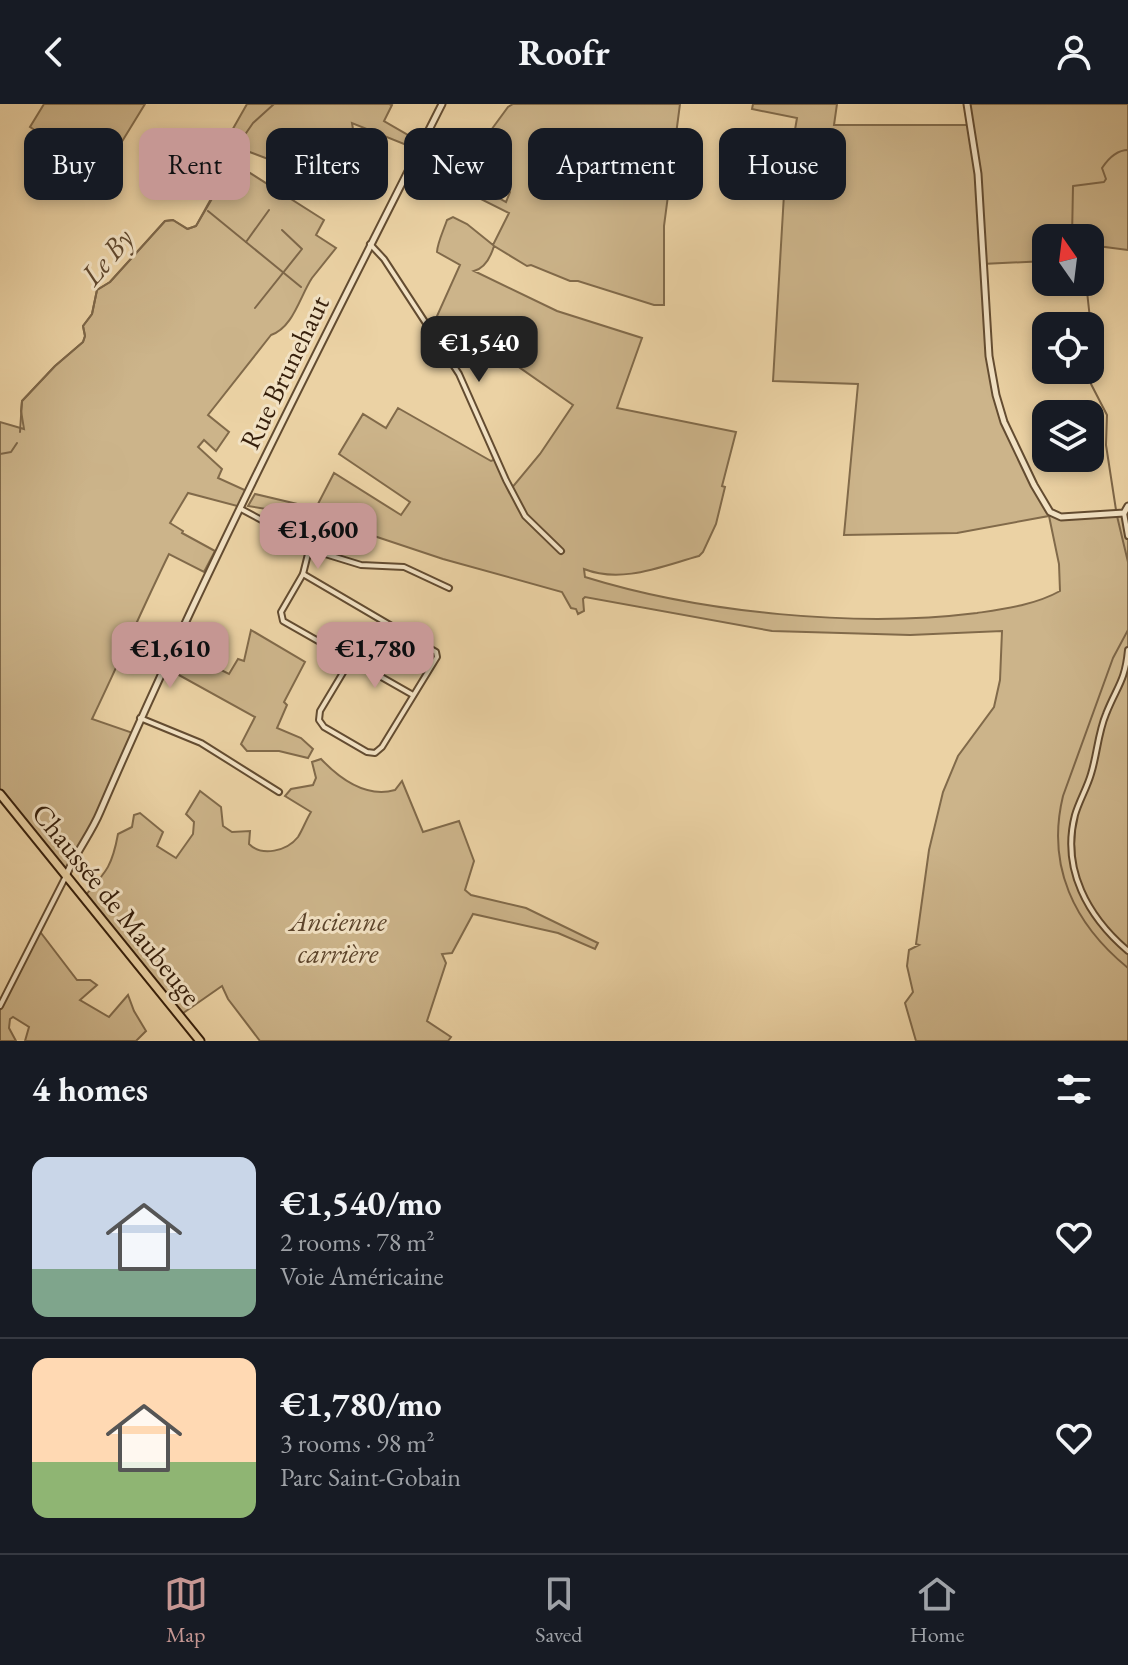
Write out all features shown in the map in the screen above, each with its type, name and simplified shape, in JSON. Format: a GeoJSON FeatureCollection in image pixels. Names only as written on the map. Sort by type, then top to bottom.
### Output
{"type":"FeatureCollection","features":[{"type":"Feature","properties":{"kind":"main road","name":"Chaussée de Maubeuge"},"geometry":{"type":"LineString","coordinates":[[0,794],[200,1041]]}},
{"type":"Feature","properties":{"kind":"street","name":"Rue Brunehaut"},"geometry":{"type":"LineString","coordinates":[[0,1006],[98,816],[140,718],[370,244],[442,104]]}},
{"type":"Feature","properties":{"kind":"street"},"geometry":{"type":"LineString","coordinates":[[967,104],[978,174],[989,356],[999,407],[1020,457],[1050,512],[1061,517],[1124,511],[1128,536]]}},
{"type":"Feature","properties":{"kind":"street"},"geometry":{"type":"LineString","coordinates":[[370,244],[384,259],[459,374],[525,516],[561,551]]}},
{"type":"Feature","properties":{"kind":"street"},"geometry":{"type":"LineString","coordinates":[[241,509],[322,553],[361,565],[404,567],[449,588]]}},
{"type":"Feature","properties":{"kind":"street"},"geometry":{"type":"LineString","coordinates":[[310,546],[303,574],[281,612],[282,619],[413,695]]}},
{"type":"Feature","properties":{"kind":"street"},"geometry":{"type":"LineString","coordinates":[[303,574],[434,650],[437,657],[380,749],[367,752],[324,727],[319,720],[320,711],[350,661]]}},
{"type":"Feature","properties":{"kind":"street"},"geometry":{"type":"LineString","coordinates":[[1128,650],[1124,678],[1105,715],[1091,777],[1074,818],[1072,846],[1076,880],[1083,898],[1104,928],[1128,951]]}},
{"type":"Feature","properties":{"kind":"street"},"geometry":{"type":"LineString","coordinates":[[140,718],[201,743],[279,792]]}},
{"type":"Feature","properties":{"kind":"green space"},"geometry":{"type":"Polygon","coordinates":[[[44,104],[145,104],[123,140],[123,128],[30,127],[44,104]]]}},
{"type":"Feature","properties":{"kind":"green space"},"geometry":{"type":"Polygon","coordinates":[[[247,104],[389,104],[392,105],[384,121],[404,133],[404,144],[388,138],[388,128],[364,128],[352,123],[353,128],[266,128],[266,158],[250,152],[250,128],[233,128],[247,104]]]}},
{"type":"Feature","properties":{"kind":"green space"},"geometry":{"type":"Polygon","coordinates":[[[513,104],[680,104],[677,128],[528,128],[528,200],[667,200],[664,226],[664,305],[654,305],[570,281],[527,266],[494,246],[487,261],[474,271],[557,311],[642,338],[617,408],[736,432],[716,524],[699,556],[627,574],[613,575],[584,569],[585,577],[678,600],[728,608],[831,618],[881,619],[998,610],[1030,603],[1060,591],[1059,564],[1049,516],[957,533],[844,535],[858,384],[773,381],[784,200],[846,200],[846,128],[795,128],[797,118],[752,109],[753,104],[837,104],[834,125],[969,125],[967,104],[1128,104],[1128,250],[1104,247],[1104,224],[1032,224],[1032,262],[982,264],[988,346],[1000,409],[1017,453],[1046,508],[1061,517],[1124,513],[1128,536],[1128,949],[1103,924],[1083,895],[1094,914],[1104,927],[1128,951],[1128,1041],[916,1041],[905,1003],[913,992],[907,966],[909,950],[919,945],[916,944],[929,850],[943,792],[958,756],[994,707],[1000,680],[1002,631],[910,635],[772,631],[585,597],[584,611],[578,614],[562,592],[443,559],[368,534],[368,531],[302,513],[297,534],[273,521],[279,508],[275,506],[272,510],[248,506],[255,494],[310,507],[318,504],[334,473],[401,515],[410,502],[339,454],[363,414],[386,428],[398,408],[491,461],[496,459],[511,489],[540,454],[573,405],[490,347],[437,316],[460,265],[437,252],[447,220],[453,217],[467,224],[493,245],[509,213],[483,200],[512,200],[512,128],[493,128],[513,104]],[[1073,835],[1072,853],[1074,869],[1083,895],[1076,872],[1073,835]]]}},
{"type":"Feature","properties":{"kind":"green space"},"geometry":{"type":"Polygon","coordinates":[[[250,173],[266,183],[266,200],[293,200],[324,220],[316,235],[336,248],[312,278],[285,326],[271,335],[208,415],[229,432],[216,451],[204,440],[198,447],[222,469],[218,478],[249,492],[241,498],[241,507],[188,493],[170,523],[215,551],[204,572],[169,554],[92,719],[133,733],[98,816],[66,876],[0,794],[0,422],[24,429],[22,401],[83,342],[83,326],[92,314],[97,290],[110,282],[165,221],[173,220],[188,229],[196,226],[210,200],[250,200],[250,173]]]}},
{"type":"Feature","properties":{"kind":"green space"},"geometry":{"type":"Polygon","coordinates":[[[251,630],[305,662],[284,702],[287,705],[277,728],[301,738],[313,749],[308,758],[279,751],[247,751],[241,744],[255,717],[168,669],[177,648],[229,674],[238,659],[244,661],[251,630]]]}},
{"type":"Feature","properties":{"kind":"green space","name":"Ancienne carrière"},"geometry":{"type":"Polygon","coordinates":[[[321,759],[345,780],[364,789],[395,790],[402,781],[423,832],[459,821],[474,861],[465,890],[471,895],[526,908],[598,943],[595,949],[558,933],[473,914],[452,953],[442,954],[446,963],[427,1021],[451,1037],[448,1041],[260,1041],[228,999],[222,986],[179,1016],[84,897],[107,868],[118,834],[132,827],[134,815],[140,813],[163,832],[157,846],[176,858],[193,834],[194,822],[186,814],[200,791],[221,807],[223,826],[232,832],[250,831],[249,844],[254,848],[267,851],[281,849],[298,837],[311,812],[285,796],[291,789],[313,785],[316,778],[312,762],[321,759]]]}},
{"type":"Feature","properties":{"kind":"green space"},"geometry":{"type":"Polygon","coordinates":[[[38,929],[77,980],[90,980],[97,985],[80,1000],[109,1017],[128,995],[146,1031],[136,1041],[25,1041],[29,1027],[13,1017],[9,1028],[16,1041],[0,1041],[0,1006],[38,929]]]}},
{"type":"Feature","properties":{"kind":"waterway","name":"Le By"},"geometry":{"type":"LineString","coordinates":[[20,432],[22,401],[83,342],[83,326],[92,314],[97,290],[110,282],[165,221],[173,220],[187,229],[196,226],[213,197],[214,169],[218,162],[233,152],[253,123],[274,104]]}},
{"type":"Feature","properties":{"kind":"waterway"},"geometry":{"type":"LineString","coordinates":[[1072,224],[1073,186],[1104,182],[1104,165],[1116,153],[1128,150]]}},
{"type":"Feature","properties":{"kind":"waterway"},"geometry":{"type":"LineString","coordinates":[[246,242],[269,210]]}},
{"type":"Feature","properties":{"kind":"waterway"},"geometry":{"type":"LineString","coordinates":[[208,211],[301,287]]}},
{"type":"Feature","properties":{"kind":"waterway"},"geometry":{"type":"LineString","coordinates":[[255,308],[302,249],[282,230]]}},
{"type":"Feature","properties":{"kind":"waterway"},"geometry":{"type":"LineString","coordinates":[[1088,296],[1099,355],[1090,376],[1091,384],[1107,415],[1106,445],[1116,510]]}},
{"type":"Feature","properties":{"kind":"waterway","name":"Le By"},"geometry":{"type":"LineString","coordinates":[[0,454],[11,452],[17,443]]}},
{"type":"Feature","properties":{"kind":"waterway"},"geometry":{"type":"LineString","coordinates":[[1117,516],[1128,562]]}},
{"type":"Feature","properties":{"kind":"waterway"},"geometry":{"type":"LineString","coordinates":[[1128,630],[1113,658],[1063,796],[1058,846],[1062,870],[1079,913],[1109,951],[1128,968]]}}]}
